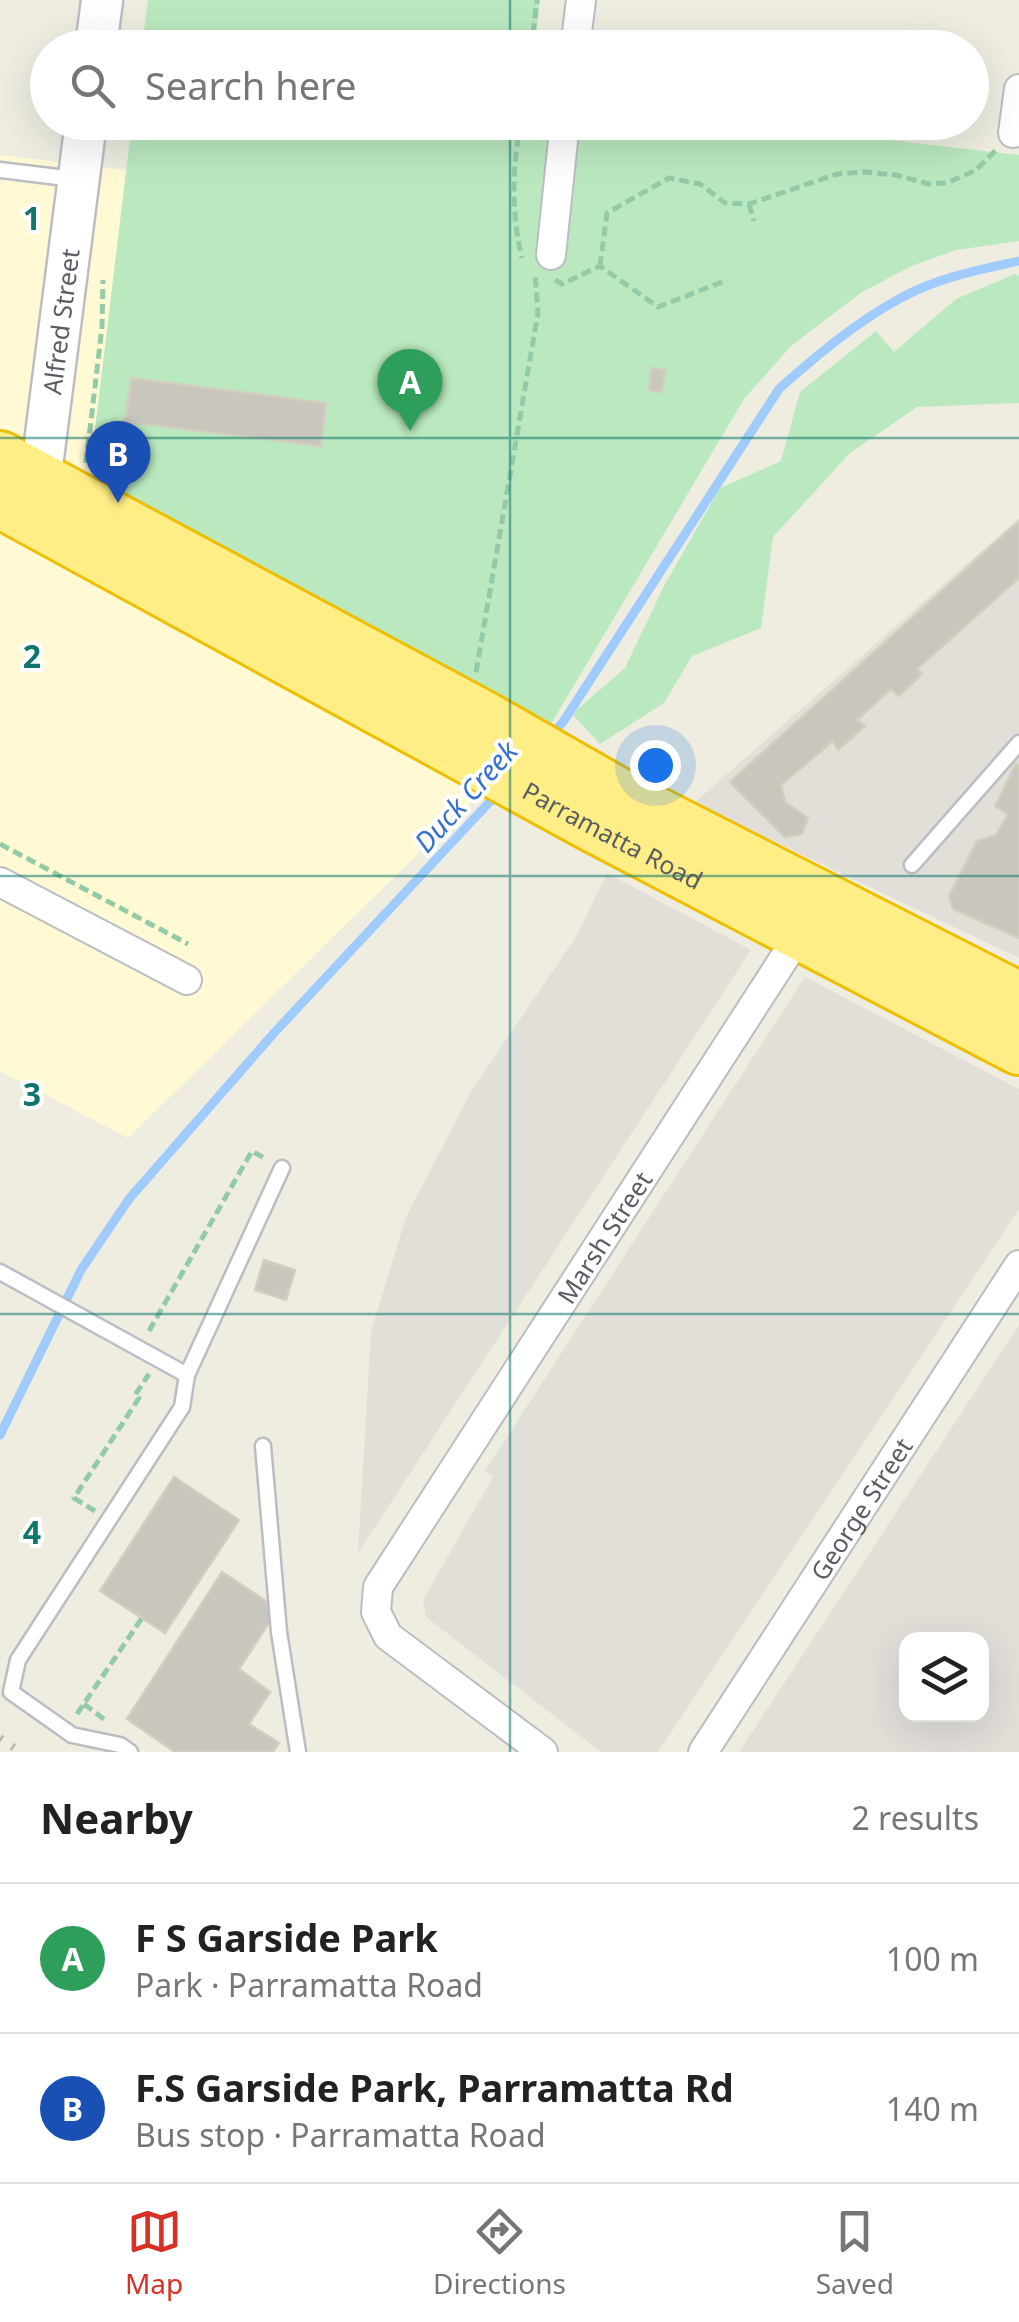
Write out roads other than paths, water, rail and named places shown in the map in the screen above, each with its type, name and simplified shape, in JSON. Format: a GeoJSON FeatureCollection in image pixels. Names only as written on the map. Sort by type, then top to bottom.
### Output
{"type":"FeatureCollection","features":[{"type":"Feature","properties":{"kind":"highway","name":"Parramatta Road"},"geometry":{"type":"LineString","coordinates":[[32,485],[474,716],[604,809],[811,916],[1019,1048]]}},
{"type":"Feature","properties":{"kind":"highway","name":"Parramatta Road"},"geometry":{"type":"LineString","coordinates":[[811,916],[1019,999]]}},
{"type":"Feature","properties":{"kind":"street"},"geometry":{"type":"LineString","coordinates":[[98,30],[102,0]]}},
{"type":"Feature","properties":{"kind":"street"},"geometry":{"type":"LineString","coordinates":[[577,30],[581,0]]}},
{"type":"Feature","properties":{"kind":"street"},"geometry":{"type":"LineString","coordinates":[[1013,134],[1019,89]]}},
{"type":"Feature","properties":{"kind":"street","name":"Alfred Street"},"geometry":{"type":"LineString","coordinates":[[32,485],[84,140]]}},
{"type":"Feature","properties":{"kind":"street"},"geometry":{"type":"LineString","coordinates":[[543,263],[562,140]]}},
{"type":"Feature","properties":{"kind":"street"},"geometry":{"type":"LineString","coordinates":[[0,882],[187,980]]}},
{"type":"Feature","properties":{"kind":"street","name":"Marsh Street"},"geometry":{"type":"LineString","coordinates":[[543,1752],[388,1636],[376,1612],[375,1600],[384,1575],[811,916]]}},
{"type":"Feature","properties":{"kind":"street","name":"George Street"},"geometry":{"type":"LineString","coordinates":[[703,1752],[1019,1266]]}},
{"type":"Feature","properties":{"kind":"lane"},"geometry":{"type":"LineString","coordinates":[[0,170],[78,180]]}},
{"type":"Feature","properties":{"kind":"lane"},"geometry":{"type":"LineString","coordinates":[[912,865],[1019,743]]}},
{"type":"Feature","properties":{"kind":"lane"},"geometry":{"type":"LineString","coordinates":[[130,1752],[120,1745],[72,1734],[11,1692],[12,1676],[18,1660],[182,1408],[186,1375],[282,1168]]}},
{"type":"Feature","properties":{"kind":"lane"},"geometry":{"type":"LineString","coordinates":[[0,1272],[186,1375]]}},
{"type":"Feature","properties":{"kind":"lane"},"geometry":{"type":"LineString","coordinates":[[263,1446],[279,1632],[298,1752]]}},
{"type":"Feature","properties":{"kind":"waterway","name":"Duck Creek"},"geometry":{"type":"LineString","coordinates":[[551,735],[779,389],[836,341],[899,299],[942,280],[1019,261]]}},
{"type":"Feature","properties":{"kind":"waterway","name":"Duck Creek"},"geometry":{"type":"LineString","coordinates":[[0,1435],[81,1270],[129,1199],[274,1033],[497,794]]}},
{"type":"Feature","properties":{"kind":"railway"},"geometry":{"type":"LineString","coordinates":[[0,1738],[20,1752]]}},
{"type":"Feature","properties":{"kind":"place","name":"F S Garside Park"},"geometry":{"type":"Point","coordinates":[410,431]}},
{"type":"Feature","properties":{"kind":"place","name":"F.S Garside Park, Parramatta Rd"},"geometry":{"type":"Point","coordinates":[118,503]}}]}
